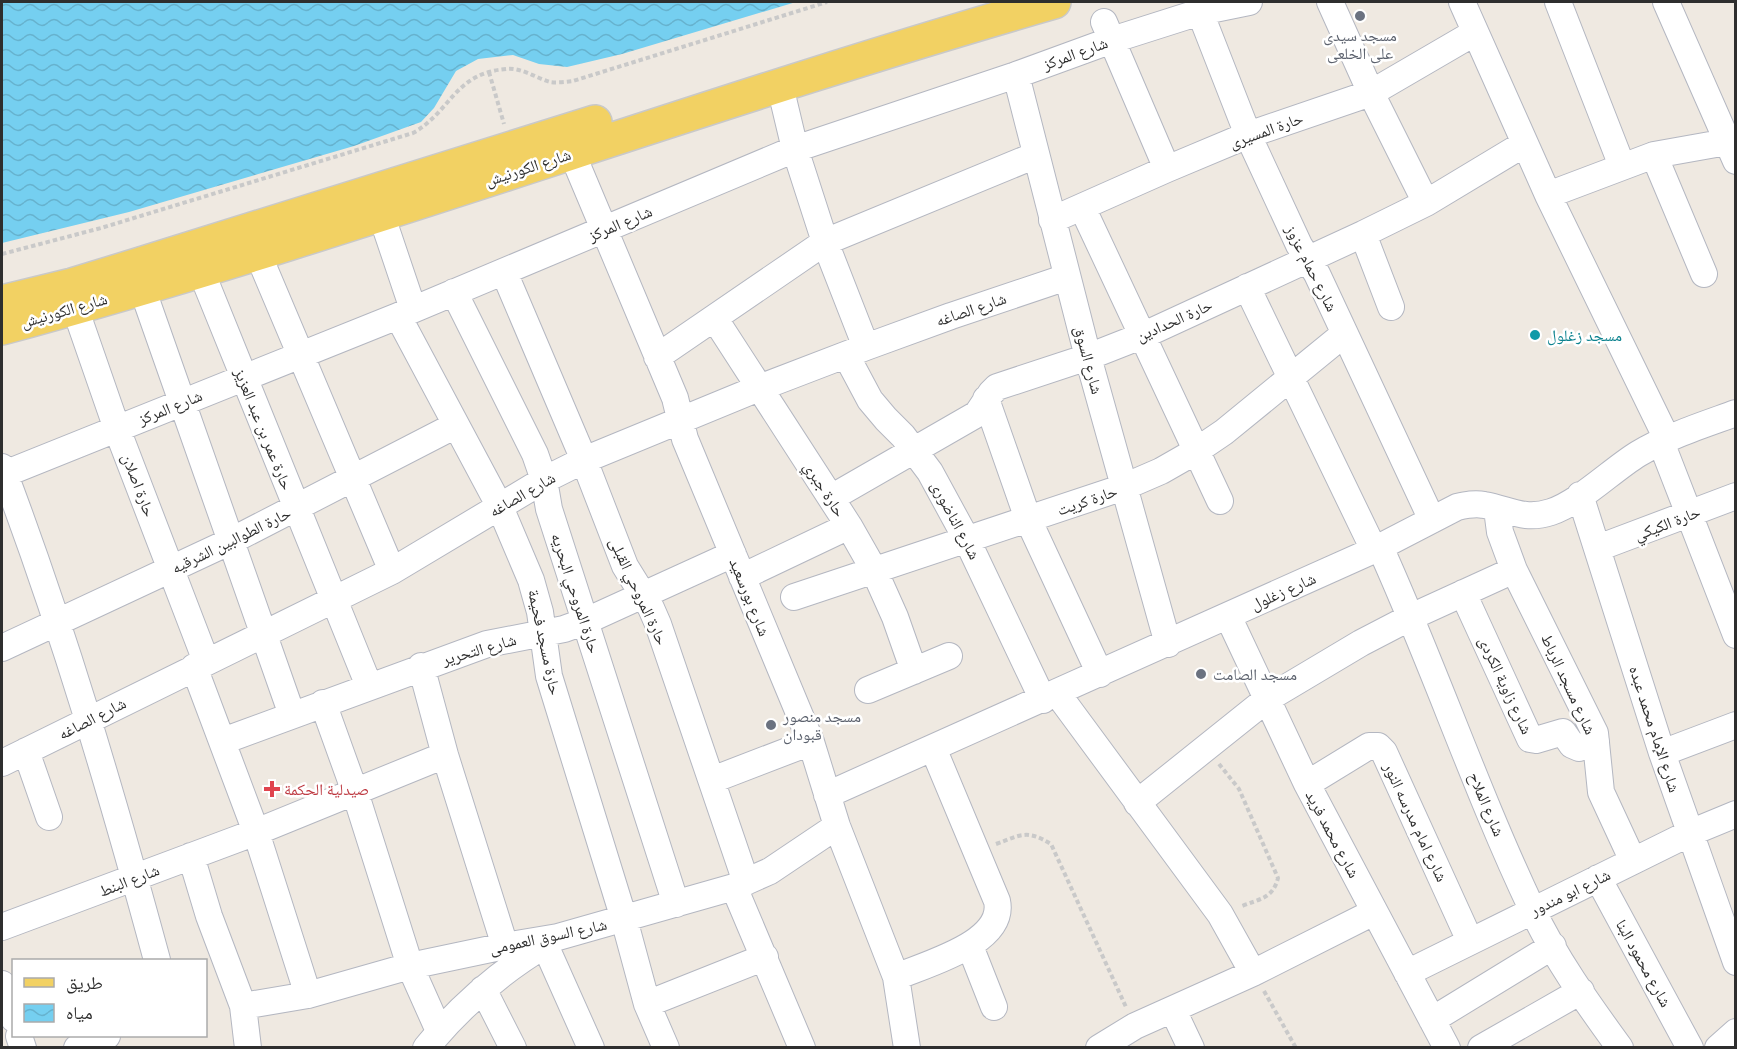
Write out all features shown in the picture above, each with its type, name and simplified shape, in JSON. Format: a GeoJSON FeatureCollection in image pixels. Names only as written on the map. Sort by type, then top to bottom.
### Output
{"type":"FeatureCollection","features":[{"type":"Feature","properties":{"kind":"main road","name":"شارع الكورنيش"},"geometry":{"type":"LineString","coordinates":[[2,328],[258,254],[572,153],[610,129],[981,2]]}},
{"type":"Feature","properties":{"kind":"main road","name":"شارع الكورنيش"},"geometry":{"type":"LineString","coordinates":[[2,302],[124,269],[512,148],[610,129],[780,86],[932,36],[1054,2]]}},
{"type":"Feature","properties":{"kind":"street","name":"شارع المركز"},"geometry":{"type":"LineString","coordinates":[[2,472],[117,429],[405,313],[795,149],[1016,75],[1108,31],[1249,2]]}},
{"type":"Feature","properties":{"kind":"street"},"geometry":{"type":"LineString","coordinates":[[1330,2],[1371,93],[1426,202]]}},
{"type":"Feature","properties":{"kind":"street"},"geometry":{"type":"LineString","coordinates":[[1462,2],[1524,144],[1664,440],[1689,515],[1729,601],[1736,635]]}},
{"type":"Feature","properties":{"kind":"street"},"geometry":{"type":"LineString","coordinates":[[1558,2],[1622,166]]}},
{"type":"Feature","properties":{"kind":"street"},"geometry":{"type":"LineString","coordinates":[[1548,195],[1654,155],[1733,147],[1666,2]]}},
{"type":"Feature","properties":{"kind":"street","name":"شارع حمام عزوز"},"geometry":{"type":"LineString","coordinates":[[1200,12],[1248,135],[1432,520]]}},
{"type":"Feature","properties":{"kind":"street"},"geometry":{"type":"LineString","coordinates":[[1108,31],[1167,169]]}},
{"type":"Feature","properties":{"kind":"street","name":"حارة المسيرى"},"geometry":{"type":"LineString","coordinates":[[1052,220],[1248,135],[1371,93],[1474,33]]}},
{"type":"Feature","properties":{"kind":"street","name":"شارع السوق"},"geometry":{"type":"LineString","coordinates":[[1016,75],[1088,357],[1168,644]]}},
{"type":"Feature","properties":{"kind":"street","name":"شارع الناضورى"},"geometry":{"type":"LineString","coordinates":[[780,86],[795,149],[825,242],[870,400],[930,472],[1050,696],[1137,803],[1220,914],[1253,973]]}},
{"type":"Feature","properties":{"kind":"street","name":"حارة الحدادين"},"geometry":{"type":"LineString","coordinates":[[831,498],[977,414],[986,399],[998,387],[1088,357],[1144,335],[1363,234],[1426,202],[1524,144]]}},
{"type":"Feature","properties":{"kind":"street","name":"شارع بورسعيد"},"geometry":{"type":"LineString","coordinates":[[572,153],[677,403],[685,440],[811,742],[837,826],[896,977],[907,1047]]}},
{"type":"Feature","properties":{"kind":"street"},"geometry":{"type":"LineString","coordinates":[[657,357],[825,242],[1036,155]]}},
{"type":"Feature","properties":{"kind":"street"},"geometry":{"type":"LineString","coordinates":[[1654,155],[1704,274]]}},
{"type":"Feature","properties":{"kind":"street"},"geometry":{"type":"LineString","coordinates":[[1082,207],[1220,501]]}},
{"type":"Feature","properties":{"kind":"street","name":"حارة مسجد فحيمة"},"geometry":{"type":"LineString","coordinates":[[381,214],[405,313],[456,425],[500,507],[531,580],[540,612],[549,676],[624,919],[647,1004],[666,1047]]}},
{"type":"Feature","properties":{"kind":"street"},"geometry":{"type":"LineString","coordinates":[[1363,234],[1391,308]]}},
{"type":"Feature","properties":{"kind":"street"},"geometry":{"type":"LineString","coordinates":[[258,254],[392,571]]}},
{"type":"Feature","properties":{"kind":"street","name":"حارة عمر بن عبد العزيز"},"geometry":{"type":"LineString","coordinates":[[201,271],[369,686]]}},
{"type":"Feature","properties":{"kind":"street","name":"حارة المروحي القبلى"},"geometry":{"type":"LineString","coordinates":[[504,272],[584,460],[625,566],[658,624],[712,780],[740,885],[765,957],[802,1047]]}},
{"type":"Feature","properties":{"kind":"street","name":"شارع الصاغه"},"geometry":{"type":"LineString","coordinates":[[9,757],[392,571],[544,480],[584,460],[856,351],[1067,277]]}},
{"type":"Feature","properties":{"kind":"street","name":"شارع الملاح"},"geometry":{"type":"LineString","coordinates":[[1247,287],[1411,617],[1532,910],[1610,1044]]}},
{"type":"Feature","properties":{"kind":"street"},"geometry":{"type":"LineString","coordinates":[[142,288],[292,715]]}},
{"type":"Feature","properties":{"kind":"street","name":"حارة المروحي البحريه"},"geometry":{"type":"LineString","coordinates":[[454,292],[535,454],[544,480],[549,509],[676,904]]}},
{"type":"Feature","properties":{"kind":"street","name":"حارة اصلان"},"geometry":{"type":"LineString","coordinates":[[75,308],[117,429],[171,570],[223,741],[256,832],[308,995]]}},
{"type":"Feature","properties":{"kind":"street","name":"حارة جبري"},"geometry":{"type":"LineString","coordinates":[[715,319],[849,526],[874,570],[895,617],[914,671]]}},
{"type":"Feature","properties":{"kind":"street","name":"حارة كريت"},"geometry":{"type":"LineString","coordinates":[[794,597],[1124,487],[1161,471],[1224,432],[1344,334]]}},
{"type":"Feature","properties":{"kind":"street"},"geometry":{"type":"LineString","coordinates":[[986,399],[1028,519],[1100,674]]}},
{"type":"Feature","properties":{"kind":"street","name":"شارع زغلول"},"geometry":{"type":"LineString","coordinates":[[827,795],[1377,549],[1457,507],[1470,504],[1484,505],[1514,514],[1548,513],[1565,507],[1638,454],[1664,440],[1736,413]]}},
{"type":"Feature","properties":{"kind":"street","name":"حارة الطوالبين الشرقيه"},"geometry":{"type":"LineString","coordinates":[[2,648],[231,541],[456,425]]}},
{"type":"Feature","properties":{"kind":"street"},"geometry":{"type":"LineString","coordinates":[[2,472],[56,623],[87,720],[157,959]]}},
{"type":"Feature","properties":{"kind":"street","name":"شارع الإمام محمد عبده"},"geometry":{"type":"LineString","coordinates":[[1580,495],[1662,753],[1736,962]]}},
{"type":"Feature","properties":{"kind":"street","name":"حارة الكيكي"},"geometry":{"type":"LineString","coordinates":[[1598,548],[1736,496]]}},
{"type":"Feature","properties":{"kind":"street","name":"شارع مسجد الرباط"},"geometry":{"type":"LineString","coordinates":[[1497,509],[1500,532],[1514,570],[1595,733],[1601,792],[1633,861]]}},
{"type":"Feature","properties":{"kind":"street","name":"شارع التحرير"},"geometry":{"type":"LineString","coordinates":[[223,741],[421,666],[487,644],[564,629],[644,596],[849,526]]}},
{"type":"Feature","properties":{"kind":"street"},"geometry":{"type":"LineString","coordinates":[[1137,803],[1268,699],[1361,643],[1411,617],[1514,570]]}},
{"type":"Feature","properties":{"kind":"street","name":"شارع زاوية الكردى"},"geometry":{"type":"LineString","coordinates":[[1463,593],[1530,739],[1536,740],[1563,732],[1572,745],[1579,748],[1596,741]]}},
{"type":"Feature","properties":{"kind":"street","name":"شارع محمد فريد"},"geometry":{"type":"LineString","coordinates":[[1228,616],[1307,784],[1447,1047]]}},
{"type":"Feature","properties":{"kind":"street"},"geometry":{"type":"LineString","coordinates":[[868,690],[950,656]]}},
{"type":"Feature","properties":{"kind":"street"},"geometry":{"type":"LineString","coordinates":[[421,666],[445,755],[505,946]]}},
{"type":"Feature","properties":{"kind":"street"},"geometry":{"type":"LineString","coordinates":[[323,703],[355,792],[433,1039],[483,989],[508,969],[552,941],[591,1047]]}},
{"type":"Feature","properties":{"kind":"street"},"geometry":{"type":"LineString","coordinates":[[1662,753],[1736,725]]}},
{"type":"Feature","properties":{"kind":"street"},"geometry":{"type":"LineString","coordinates":[[712,780],[811,742]]}},
{"type":"Feature","properties":{"kind":"street","name":"شارع امام مدرسه النور"},"geometry":{"type":"LineString","coordinates":[[1307,784],[1369,746],[1378,746],[1384,752],[1470,941]]}},
{"type":"Feature","properties":{"kind":"street"},"geometry":{"type":"LineString","coordinates":[[896,977],[970,946],[990,930],[999,910],[933,748]]}},
{"type":"Feature","properties":{"kind":"street","name":"شارع البنط"},"geometry":{"type":"LineString","coordinates":[[2,927],[256,832],[445,755]]}},
{"type":"Feature","properties":{"kind":"street"},"geometry":{"type":"LineString","coordinates":[[9,757],[50,817]]}},
{"type":"Feature","properties":{"kind":"street","name":"شارع ابو مندور"},"geometry":{"type":"LineString","coordinates":[[1407,973],[1690,833],[1736,814]]}},
{"type":"Feature","properties":{"kind":"street","name":"شارع السوق العمومى"},"geometry":{"type":"LineString","coordinates":[[243,1006],[308,995],[410,966],[505,946],[552,941],[740,885],[778,866],[837,826]]}},
{"type":"Feature","properties":{"kind":"street"},"geometry":{"type":"LineString","coordinates":[[191,856],[209,916],[243,1006],[248,1047]]}},
{"type":"Feature","properties":{"kind":"street","name":"شارع محمود البنا"},"geometry":{"type":"LineString","coordinates":[[1598,878],[1690,1047]]}},
{"type":"Feature","properties":{"kind":"street"},"geometry":{"type":"LineString","coordinates":[[1101,1047],[1135,1026],[1253,973],[1374,912]]}},
{"type":"Feature","properties":{"kind":"street"},"geometry":{"type":"LineString","coordinates":[[970,946],[994,1007]]}},
{"type":"Feature","properties":{"kind":"street"},"geometry":{"type":"LineString","coordinates":[[1432,1020],[1552,946]]}},
{"type":"Feature","properties":{"kind":"street"},"geometry":{"type":"LineString","coordinates":[[647,1004],[765,957]]}},
{"type":"Feature","properties":{"kind":"street"},"geometry":{"type":"LineString","coordinates":[[2,984],[12,1013]]}},
{"type":"Feature","properties":{"kind":"street"},"geometry":{"type":"LineString","coordinates":[[483,989],[513,1047]]}},
{"type":"Feature","properties":{"kind":"street"},"geometry":{"type":"LineString","coordinates":[[1481,1047],[1581,991]]}},
{"type":"Feature","properties":{"kind":"street"},"geometry":{"type":"LineString","coordinates":[[1173,1010],[1191,1047]]}},
{"type":"Feature","properties":{"kind":"street"},"geometry":{"type":"LineString","coordinates":[[1718,1047],[1736,1032]]}},
{"type":"Feature","properties":{"kind":"street"},"geometry":{"type":"LineString","coordinates":[[77,1047],[102,1037]]}},
{"type":"Feature","properties":{"kind":"path"},"geometry":{"type":"LineString","coordinates":[[2,254],[112,225],[413,133],[428,125],[453,93],[471,78],[489,72],[508,68],[552,82],[573,81],[827,2]]}},
{"type":"Feature","properties":{"kind":"path"},"geometry":{"type":"LineString","coordinates":[[489,72],[512,148]]}},
{"type":"Feature","properties":{"kind":"path"},"geometry":{"type":"LineString","coordinates":[[1206,747],[1239,789],[1278,878],[1275,888],[1268,896],[1220,914]]}},
{"type":"Feature","properties":{"kind":"path"},"geometry":{"type":"LineString","coordinates":[[976,852],[1025,834],[1038,837],[1051,844],[1135,1026]]}},
{"type":"Feature","properties":{"kind":"path"},"geometry":{"type":"LineString","coordinates":[[1253,973],[1296,1047]]}},
{"type":"Feature","properties":{"kind":"water"},"geometry":{"type":"Polygon","coordinates":[[[2,2],[796,2],[622,54],[567,67],[539,64],[513,55],[478,59],[456,71],[434,108],[421,122],[354,146],[129,212],[2,243],[2,2]]]}},
{"type":"Feature","properties":{"kind":"place","name":"مسجد سيدى على الخلعى"},"geometry":{"type":"Point","coordinates":[1360,16]}},
{"type":"Feature","properties":{"kind":"place","name":"مسجد زغلول"},"geometry":{"type":"Point","coordinates":[1535,335]}},
{"type":"Feature","properties":{"kind":"place","name":"مسجد الصامت"},"geometry":{"type":"Point","coordinates":[1201,674]}},
{"type":"Feature","properties":{"kind":"place","name":"مسجد منصور قبودان"},"geometry":{"type":"Point","coordinates":[771,725]}},
{"type":"Feature","properties":{"kind":"place","name":"صيدلية الحكمة"},"geometry":{"type":"Point","coordinates":[272,789]}}]}
